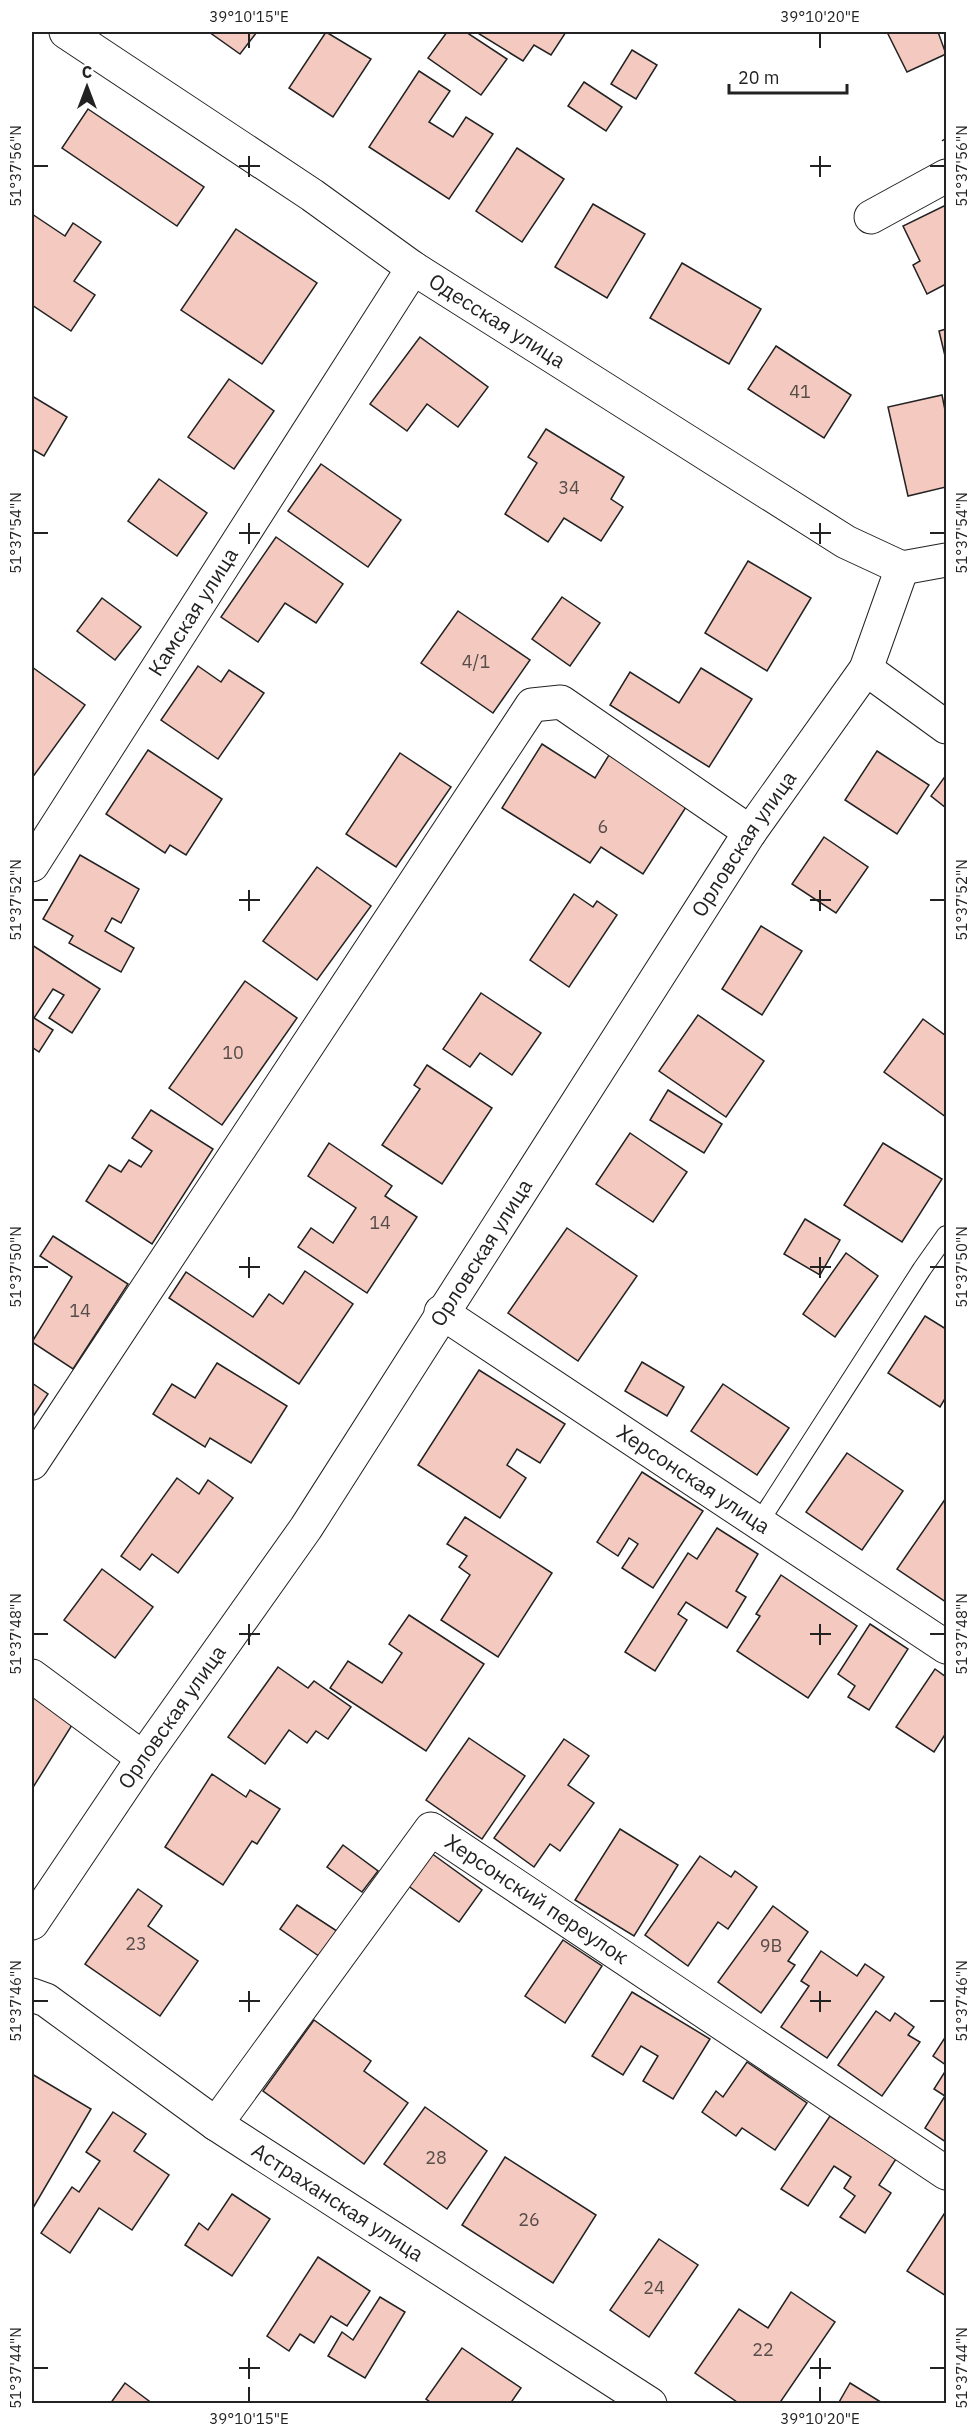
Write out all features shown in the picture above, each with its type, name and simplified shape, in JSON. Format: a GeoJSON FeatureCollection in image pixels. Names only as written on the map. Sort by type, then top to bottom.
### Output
{"type":"FeatureCollection","features":[{"type":"Feature","properties":{"kind":"street","name":"Одесская улица"},"geometry":{"type":"LineString","coordinates":[[66,32],[312,195],[413,268],[846,542],[902,568]]}},
{"type":"Feature","properties":{"kind":"street"},"geometry":{"type":"LineString","coordinates":[[871,217],[946,176]]}},
{"type":"Feature","properties":{"kind":"street","name":"Камская улица"},"geometry":{"type":"LineString","coordinates":[[32,865],[413,268]]}},
{"type":"Feature","properties":{"kind":"street"},"geometry":{"type":"LineString","coordinates":[[902,568],[946,560]]}},
{"type":"Feature","properties":{"kind":"street","name":"Орловская улица"},"geometry":{"type":"LineString","coordinates":[[32,1923],[143,1758],[306,1528],[441,1312],[750,832],[866,669],[902,568]]}},
{"type":"Feature","properties":{"kind":"street"},"geometry":{"type":"LineString","coordinates":[[866,669],[946,727]]}},
{"type":"Feature","properties":{"kind":"street"},"geometry":{"type":"LineString","coordinates":[[32,1463],[532,705],[561,702],[750,832]]}},
{"type":"Feature","properties":{"kind":"street","name":"Херсонская улица"},"geometry":{"type":"LineString","coordinates":[[441,1312],[760,1521],[946,1647]]}},
{"type":"Feature","properties":{"kind":"street"},"geometry":{"type":"LineString","coordinates":[[32,1676],[143,1758]]}},
{"type":"Feature","properties":{"kind":"street","name":"Херсонский переулок"},"geometry":{"type":"LineString","coordinates":[[216,2124],[430,1829],[946,2173]]}},
{"type":"Feature","properties":{"kind":"street","name":"Астраханская улица"},"geometry":{"type":"LineString","coordinates":[[32,1995],[46,2000],[216,2124],[650,2403]]}},
{"type":"Feature","properties":{"kind":"lane"},"geometry":{"type":"LineString","coordinates":[[760,1521],[946,1235]]}},
{"type":"Feature","properties":{"kind":"building"},"geometry":{"type":"Polygon","coordinates":[[[209,32],[257,32],[240,54],[209,32]]]}},
{"type":"Feature","properties":{"kind":"building"},"geometry":{"type":"Polygon","coordinates":[[[326,32],[371,59],[333,117],[289,88],[326,32]]]}},
{"type":"Feature","properties":{"kind":"building"},"geometry":{"type":"Polygon","coordinates":[[[447,32],[466,32],[507,59],[481,95],[428,58],[447,32]]]}},
{"type":"Feature","properties":{"kind":"building"},"geometry":{"type":"Polygon","coordinates":[[[476,32],[566,32],[551,55],[534,45],[523,61],[476,32]]]}},
{"type":"Feature","properties":{"kind":"building"},"geometry":{"type":"Polygon","coordinates":[[[887,32],[938,32],[946,54],[907,72],[887,32]]]}},
{"type":"Feature","properties":{"kind":"building"},"geometry":{"type":"Polygon","coordinates":[[[632,50],[657,65],[636,99],[611,84],[632,50]]]}},
{"type":"Feature","properties":{"kind":"building"},"geometry":{"type":"Polygon","coordinates":[[[419,71],[450,91],[429,122],[453,137],[466,117],[493,134],[449,199],[369,147],[419,71]]]}},
{"type":"Feature","properties":{"kind":"building"},"geometry":{"type":"Polygon","coordinates":[[[584,82],[622,107],[606,131],[568,106],[584,82]]]}},
{"type":"Feature","properties":{"kind":"building"},"geometry":{"type":"Polygon","coordinates":[[[88,109],[204,187],[177,226],[62,148],[88,109]]]}},
{"type":"Feature","properties":{"kind":"building"},"geometry":{"type":"Polygon","coordinates":[[[517,148],[564,179],[522,242],[476,211],[517,148]]]}},
{"type":"Feature","properties":{"kind":"building"},"geometry":{"type":"Polygon","coordinates":[[[593,204],[645,234],[607,298],[555,267],[593,204]]]}},
{"type":"Feature","properties":{"kind":"building"},"geometry":{"type":"Polygon","coordinates":[[[946,205],[946,284],[927,294],[913,265],[920,261],[903,226],[946,205]]]}},
{"type":"Feature","properties":{"kind":"building"},"geometry":{"type":"Polygon","coordinates":[[[32,214],[65,236],[73,223],[101,242],[74,281],[95,295],[71,331],[32,305],[32,214]]]}},
{"type":"Feature","properties":{"kind":"building"},"geometry":{"type":"Polygon","coordinates":[[[236,229],[317,283],[262,364],[181,310],[236,229]]]}},
{"type":"Feature","properties":{"kind":"building"},"geometry":{"type":"Polygon","coordinates":[[[682,263],[761,309],[729,364],[650,318],[682,263]]]}},
{"type":"Feature","properties":{"kind":"building"},"geometry":{"type":"Polygon","coordinates":[[[946,329],[946,360],[939,331],[946,329]]]}},
{"type":"Feature","properties":{"kind":"building"},"geometry":{"type":"Polygon","coordinates":[[[420,337],[488,387],[458,427],[427,404],[407,431],[370,404],[420,337]]]}},
{"type":"Feature","properties":{"kind":"building"},"geometry":{"type":"Polygon","coordinates":[[[776,346],[851,395],[824,438],[748,389],[776,346]]]}},
{"type":"Feature","properties":{"kind":"building"},"geometry":{"type":"Polygon","coordinates":[[[229,379],[274,411],[234,469],[188,437],[229,379]]]}},
{"type":"Feature","properties":{"kind":"building"},"geometry":{"type":"Polygon","coordinates":[[[942,395],[946,415],[946,487],[908,496],[888,407],[942,395]]]}},
{"type":"Feature","properties":{"kind":"building"},"geometry":{"type":"Polygon","coordinates":[[[32,396],[67,417],[44,456],[32,449],[32,396]]]}},
{"type":"Feature","properties":{"kind":"building"},"geometry":{"type":"Polygon","coordinates":[[[546,429],[624,477],[611,499],[623,507],[601,541],[564,518],[548,542],[505,514],[537,463],[528,457],[546,429]]]}},
{"type":"Feature","properties":{"kind":"building"},"geometry":{"type":"Polygon","coordinates":[[[321,464],[401,520],[368,567],[288,511],[321,464]]]}},
{"type":"Feature","properties":{"kind":"building"},"geometry":{"type":"Polygon","coordinates":[[[159,479],[207,513],[177,556],[128,521],[159,479]]]}},
{"type":"Feature","properties":{"kind":"building"},"geometry":{"type":"Polygon","coordinates":[[[276,537],[343,584],[316,623],[285,603],[258,642],[221,617],[276,537]]]}},
{"type":"Feature","properties":{"kind":"building"},"geometry":{"type":"Polygon","coordinates":[[[748,561],[811,598],[767,671],[705,633],[748,561]]]}},
{"type":"Feature","properties":{"kind":"building"},"geometry":{"type":"Polygon","coordinates":[[[562,597],[600,623],[570,666],[532,639],[562,597]]]}},
{"type":"Feature","properties":{"kind":"building"},"geometry":{"type":"Polygon","coordinates":[[[102,598],[141,627],[115,660],[77,631],[102,598]]]}},
{"type":"Feature","properties":{"kind":"building"},"geometry":{"type":"Polygon","coordinates":[[[458,611],[530,660],[493,713],[421,663],[458,611]]]}},
{"type":"Feature","properties":{"kind":"building"},"geometry":{"type":"Polygon","coordinates":[[[198,666],[221,682],[229,670],[264,693],[218,759],[161,720],[198,666]]]}},
{"type":"Feature","properties":{"kind":"building"},"geometry":{"type":"Polygon","coordinates":[[[32,667],[85,705],[32,778],[32,667]]]}},
{"type":"Feature","properties":{"kind":"building"},"geometry":{"type":"Polygon","coordinates":[[[701,668],[752,699],[709,767],[610,705],[630,672],[679,703],[701,668]]]}},
{"type":"Feature","properties":{"kind":"building"},"geometry":{"type":"Polygon","coordinates":[[[542,744],[595,778],[609,755],[688,804],[643,874],[601,847],[590,863],[502,808],[542,744]]]}},
{"type":"Feature","properties":{"kind":"building"},"geometry":{"type":"Polygon","coordinates":[[[148,750],[222,799],[186,855],[170,845],[165,853],[106,814],[148,750]]]}},
{"type":"Feature","properties":{"kind":"building"},"geometry":{"type":"Polygon","coordinates":[[[877,751],[929,785],[897,834],[845,800],[877,751]]]}},
{"type":"Feature","properties":{"kind":"building"},"geometry":{"type":"Polygon","coordinates":[[[400,753],[451,787],[396,867],[346,834],[400,753]]]}},
{"type":"Feature","properties":{"kind":"building"},"geometry":{"type":"Polygon","coordinates":[[[946,775],[946,808],[931,796],[946,775]]]}},
{"type":"Feature","properties":{"kind":"building"},"geometry":{"type":"Polygon","coordinates":[[[824,837],[868,867],[836,913],[792,884],[824,837]]]}},
{"type":"Feature","properties":{"kind":"building"},"geometry":{"type":"Polygon","coordinates":[[[80,855],[139,889],[121,923],[112,918],[105,931],[134,948],[121,972],[69,943],[73,936],[43,919],[80,855]]]}},
{"type":"Feature","properties":{"kind":"building"},"geometry":{"type":"Polygon","coordinates":[[[317,867],[371,906],[317,980],[263,941],[317,867]]]}},
{"type":"Feature","properties":{"kind":"building"},"geometry":{"type":"Polygon","coordinates":[[[574,894],[593,907],[597,901],[617,915],[569,987],[530,960],[574,894]]]}},
{"type":"Feature","properties":{"kind":"building"},"geometry":{"type":"Polygon","coordinates":[[[761,926],[802,951],[762,1015],[722,989],[761,926]]]}},
{"type":"Feature","properties":{"kind":"building"},"geometry":{"type":"Polygon","coordinates":[[[32,945],[100,989],[72,1033],[49,1018],[64,995],[53,989],[34,1018],[53,1030],[39,1052],[32,1047],[32,945]]]}},
{"type":"Feature","properties":{"kind":"building"},"geometry":{"type":"Polygon","coordinates":[[[245,981],[297,1018],[222,1125],[169,1088],[245,981]]]}},
{"type":"Feature","properties":{"kind":"building"},"geometry":{"type":"Polygon","coordinates":[[[481,993],[541,1033],[512,1075],[480,1053],[470,1067],[443,1049],[481,993]]]}},
{"type":"Feature","properties":{"kind":"building"},"geometry":{"type":"Polygon","coordinates":[[[698,1015],[764,1061],[726,1117],[659,1071],[698,1015]]]}},
{"type":"Feature","properties":{"kind":"building"},"geometry":{"type":"Polygon","coordinates":[[[923,1019],[946,1036],[946,1117],[884,1072],[923,1019]]]}},
{"type":"Feature","properties":{"kind":"building"},"geometry":{"type":"Polygon","coordinates":[[[427,1065],[492,1108],[442,1184],[382,1145],[420,1089],[414,1085],[427,1065]]]}},
{"type":"Feature","properties":{"kind":"building"},"geometry":{"type":"Polygon","coordinates":[[[668,1090],[722,1124],[704,1153],[650,1120],[668,1090]]]}},
{"type":"Feature","properties":{"kind":"building"},"geometry":{"type":"Polygon","coordinates":[[[151,1110],[213,1149],[152,1244],[86,1201],[109,1165],[121,1172],[129,1160],[141,1167],[152,1151],[132,1138],[151,1110]]]}},
{"type":"Feature","properties":{"kind":"building"},"geometry":{"type":"Polygon","coordinates":[[[630,1133],[687,1172],[653,1222],[596,1184],[630,1133]]]}},
{"type":"Feature","properties":{"kind":"building"},"geometry":{"type":"Polygon","coordinates":[[[329,1143],[392,1186],[385,1196],[417,1217],[367,1293],[298,1247],[311,1228],[333,1243],[356,1208],[308,1176],[329,1143]]]}},
{"type":"Feature","properties":{"kind":"building"},"geometry":{"type":"Polygon","coordinates":[[[883,1143],[942,1179],[902,1242],[844,1205],[883,1143]]]}},
{"type":"Feature","properties":{"kind":"building"},"geometry":{"type":"Polygon","coordinates":[[[805,1219],[840,1240],[820,1275],[784,1254],[805,1219]]]}},
{"type":"Feature","properties":{"kind":"building"},"geometry":{"type":"Polygon","coordinates":[[[567,1228],[637,1276],[578,1361],[508,1313],[567,1228]]]}},
{"type":"Feature","properties":{"kind":"building"},"geometry":{"type":"Polygon","coordinates":[[[53,1236],[128,1284],[73,1369],[32,1342],[72,1277],[40,1256],[53,1236]]]}},
{"type":"Feature","properties":{"kind":"building"},"geometry":{"type":"Polygon","coordinates":[[[846,1253],[878,1276],[835,1337],[803,1314],[846,1253]]]}},
{"type":"Feature","properties":{"kind":"building"},"geometry":{"type":"Polygon","coordinates":[[[305,1271],[353,1304],[299,1384],[169,1298],[186,1272],[253,1317],[269,1294],[283,1304],[305,1271]]]}},
{"type":"Feature","properties":{"kind":"building"},"geometry":{"type":"Polygon","coordinates":[[[925,1316],[946,1329],[946,1397],[940,1407],[888,1373],[925,1316]]]}},
{"type":"Feature","properties":{"kind":"building"},"geometry":{"type":"Polygon","coordinates":[[[642,1362],[684,1387],[667,1416],[625,1391],[642,1362]]]}},
{"type":"Feature","properties":{"kind":"building"},"geometry":{"type":"Polygon","coordinates":[[[217,1363],[287,1406],[251,1463],[210,1438],[205,1447],[153,1414],[172,1384],[195,1398],[217,1363]]]}},
{"type":"Feature","properties":{"kind":"building"},"geometry":{"type":"Polygon","coordinates":[[[479,1370],[565,1424],[540,1463],[517,1449],[507,1465],[526,1478],[500,1518],[418,1465],[479,1370]]]}},
{"type":"Feature","properties":{"kind":"building"},"geometry":{"type":"Polygon","coordinates":[[[32,1383],[48,1394],[32,1418],[32,1383]]]}},
{"type":"Feature","properties":{"kind":"building"},"geometry":{"type":"Polygon","coordinates":[[[723,1384],[789,1428],[757,1475],[691,1431],[723,1384]]]}},
{"type":"Feature","properties":{"kind":"building"},"geometry":{"type":"Polygon","coordinates":[[[847,1453],[903,1491],[862,1550],[806,1512],[847,1453]]]}},
{"type":"Feature","properties":{"kind":"building"},"geometry":{"type":"Polygon","coordinates":[[[642,1472],[703,1511],[653,1588],[622,1568],[638,1544],[629,1538],[618,1556],[597,1542],[642,1472]]]}},
{"type":"Feature","properties":{"kind":"building"},"geometry":{"type":"Polygon","coordinates":[[[177,1478],[199,1494],[208,1480],[233,1498],[178,1573],[152,1554],[140,1570],[121,1556],[177,1478]]]}},
{"type":"Feature","properties":{"kind":"building"},"geometry":{"type":"Polygon","coordinates":[[[946,1498],[946,1602],[897,1569],[946,1498]]]}},
{"type":"Feature","properties":{"kind":"building"},"geometry":{"type":"Polygon","coordinates":[[[465,1517],[552,1573],[498,1657],[441,1620],[470,1575],[459,1567],[467,1556],[447,1544],[465,1517]]]}},
{"type":"Feature","properties":{"kind":"building"},"geometry":{"type":"Polygon","coordinates":[[[717,1528],[758,1554],[736,1591],[746,1597],[727,1628],[686,1602],[678,1614],[687,1620],[655,1671],[625,1652],[688,1553],[697,1559],[717,1528]]]}},
{"type":"Feature","properties":{"kind":"building"},"geometry":{"type":"Polygon","coordinates":[[[102,1569],[153,1607],[115,1658],[64,1620],[102,1569]]]}},
{"type":"Feature","properties":{"kind":"building"},"geometry":{"type":"Polygon","coordinates":[[[781,1575],[857,1626],[808,1698],[737,1651],[760,1616],[756,1614],[781,1575]]]}},
{"type":"Feature","properties":{"kind":"building"},"geometry":{"type":"Polygon","coordinates":[[[409,1615],[484,1664],[426,1751],[330,1688],[348,1661],[382,1683],[402,1653],[389,1644],[409,1615]]]}},
{"type":"Feature","properties":{"kind":"building"},"geometry":{"type":"Polygon","coordinates":[[[870,1624],[908,1649],[869,1710],[848,1697],[855,1686],[838,1674],[870,1624]]]}},
{"type":"Feature","properties":{"kind":"building"},"geometry":{"type":"Polygon","coordinates":[[[278,1667],[308,1688],[314,1681],[351,1707],[328,1739],[316,1731],[307,1743],[289,1730],[265,1764],[228,1737],[278,1667]]]}},
{"type":"Feature","properties":{"kind":"building"},"geometry":{"type":"Polygon","coordinates":[[[935,1669],[946,1677],[946,1733],[934,1752],[896,1727],[935,1669]]]}},
{"type":"Feature","properties":{"kind":"building"},"geometry":{"type":"Polygon","coordinates":[[[32,1690],[77,1717],[32,1789],[32,1690]]]}},
{"type":"Feature","properties":{"kind":"building"},"geometry":{"type":"Polygon","coordinates":[[[469,1738],[525,1776],[482,1839],[426,1800],[469,1738]]]}},
{"type":"Feature","properties":{"kind":"building"},"geometry":{"type":"Polygon","coordinates":[[[564,1739],[589,1756],[568,1785],[594,1803],[560,1851],[550,1844],[534,1867],[494,1838],[564,1739]]]}},
{"type":"Feature","properties":{"kind":"building"},"geometry":{"type":"Polygon","coordinates":[[[212,1774],[246,1797],[250,1790],[280,1809],[257,1844],[252,1841],[223,1885],[165,1847],[212,1774]]]}},
{"type":"Feature","properties":{"kind":"building"},"geometry":{"type":"Polygon","coordinates":[[[620,1829],[678,1865],[634,1936],[575,1900],[620,1829]]]}},
{"type":"Feature","properties":{"kind":"building"},"geometry":{"type":"Polygon","coordinates":[[[343,1845],[378,1871],[362,1892],[327,1867],[343,1845]]]}},
{"type":"Feature","properties":{"kind":"building"},"geometry":{"type":"Polygon","coordinates":[[[431,1853],[482,1890],[459,1922],[407,1885],[431,1853]]]}},
{"type":"Feature","properties":{"kind":"building"},"geometry":{"type":"Polygon","coordinates":[[[700,1856],[731,1877],[735,1871],[757,1887],[728,1929],[718,1922],[688,1966],[645,1935],[700,1856]]]}},
{"type":"Feature","properties":{"kind":"building"},"geometry":{"type":"Polygon","coordinates":[[[138,1889],[162,1906],[148,1926],[198,1961],[160,2016],[85,1964],[138,1889]]]}},
{"type":"Feature","properties":{"kind":"building"},"geometry":{"type":"Polygon","coordinates":[[[297,1905],[343,1935],[326,1961],[280,1929],[297,1905]]]}},
{"type":"Feature","properties":{"kind":"building"},"geometry":{"type":"Polygon","coordinates":[[[773,1906],[808,1932],[788,1961],[795,1965],[761,2013],[718,1982],[773,1906]]]}},
{"type":"Feature","properties":{"kind":"building"},"geometry":{"type":"Polygon","coordinates":[[[563,1940],[602,1966],[565,2023],[525,1996],[563,1940]]]}},
{"type":"Feature","properties":{"kind":"building"},"geometry":{"type":"Polygon","coordinates":[[[821,1951],[857,1976],[865,1964],[884,1977],[827,2058],[781,2027],[809,1986],[801,1981],[821,1951]]]}},
{"type":"Feature","properties":{"kind":"building"},"geometry":{"type":"Polygon","coordinates":[[[632,1992],[710,2039],[673,2099],[643,2081],[658,2056],[641,2046],[623,2075],[592,2056],[632,1992]]]}},
{"type":"Feature","properties":{"kind":"building"},"geometry":{"type":"Polygon","coordinates":[[[876,2011],[890,2021],[895,2013],[914,2027],[908,2035],[920,2042],[882,2096],[838,2065],[876,2011]]]}},
{"type":"Feature","properties":{"kind":"building"},"geometry":{"type":"Polygon","coordinates":[[[314,2020],[371,2061],[364,2071],[408,2103],[364,2164],[263,2091],[314,2020]]]}},
{"type":"Feature","properties":{"kind":"building"},"geometry":{"type":"Polygon","coordinates":[[[946,2036],[946,2065],[933,2056],[946,2036]]]}},
{"type":"Feature","properties":{"kind":"building"},"geometry":{"type":"Polygon","coordinates":[[[747,2062],[807,2103],[775,2150],[742,2128],[736,2136],[702,2112],[716,2091],[723,2097],[747,2062]]]}},
{"type":"Feature","properties":{"kind":"building"},"geometry":{"type":"Polygon","coordinates":[[[946,2070],[946,2142],[925,2128],[945,2096],[934,2089],[946,2070]]]}},
{"type":"Feature","properties":{"kind":"building"},"geometry":{"type":"Polygon","coordinates":[[[32,2074],[91,2109],[33,2208],[32,2207],[32,2074]]]}},
{"type":"Feature","properties":{"kind":"building"},"geometry":{"type":"Polygon","coordinates":[[[425,2107],[487,2151],[447,2209],[384,2164],[425,2107]]]}},
{"type":"Feature","properties":{"kind":"building"},"geometry":{"type":"Polygon","coordinates":[[[113,2112],[146,2134],[134,2151],[169,2175],[132,2230],[99,2208],[70,2253],[41,2233],[72,2187],[79,2192],[100,2161],[86,2152],[113,2112]]]}},
{"type":"Feature","properties":{"kind":"building"},"geometry":{"type":"Polygon","coordinates":[[[830,2116],[896,2159],[879,2185],[891,2193],[865,2233],[840,2217],[855,2196],[844,2188],[851,2177],[834,2166],[808,2206],[781,2189],[830,2116]]]}},
{"type":"Feature","properties":{"kind":"building"},"geometry":{"type":"Polygon","coordinates":[[[505,2157],[596,2215],[553,2283],[462,2225],[505,2157]]]}},
{"type":"Feature","properties":{"kind":"building"},"geometry":{"type":"Polygon","coordinates":[[[232,2194],[270,2219],[232,2276],[185,2245],[199,2223],[208,2230],[232,2194]]]}},
{"type":"Feature","properties":{"kind":"building"},"geometry":{"type":"Polygon","coordinates":[[[946,2211],[946,2296],[907,2271],[946,2211]]]}},
{"type":"Feature","properties":{"kind":"building"},"geometry":{"type":"Polygon","coordinates":[[[659,2239],[698,2265],[649,2337],[610,2310],[659,2239]]]}},
{"type":"Feature","properties":{"kind":"building"},"geometry":{"type":"Polygon","coordinates":[[[318,2257],[370,2291],[347,2326],[331,2316],[314,2343],[300,2334],[289,2351],[267,2336],[318,2257]]]}},
{"type":"Feature","properties":{"kind":"building"},"geometry":{"type":"Polygon","coordinates":[[[791,2292],[835,2322],[779,2404],[740,2404],[695,2373],[739,2309],[768,2328],[791,2292]]]}},
{"type":"Feature","properties":{"kind":"building"},"geometry":{"type":"Polygon","coordinates":[[[380,2297],[405,2312],[365,2378],[328,2356],[342,2332],[353,2340],[380,2297]]]}},
{"type":"Feature","properties":{"kind":"building"},"geometry":{"type":"Polygon","coordinates":[[[462,2348],[521,2388],[510,2404],[433,2404],[426,2399],[462,2348]]]}},
{"type":"Feature","properties":{"kind":"building"},"geometry":{"type":"Polygon","coordinates":[[[125,2383],[153,2404],[110,2404],[125,2383]]]}},
{"type":"Feature","properties":{"kind":"building"},"geometry":{"type":"Polygon","coordinates":[[[850,2383],[884,2404],[838,2404],[850,2383]]]}},
{"type":"Feature","properties":{"kind":"fence"},"geometry":{"type":"LineString","coordinates":[[942,141],[946,138]]}}]}
